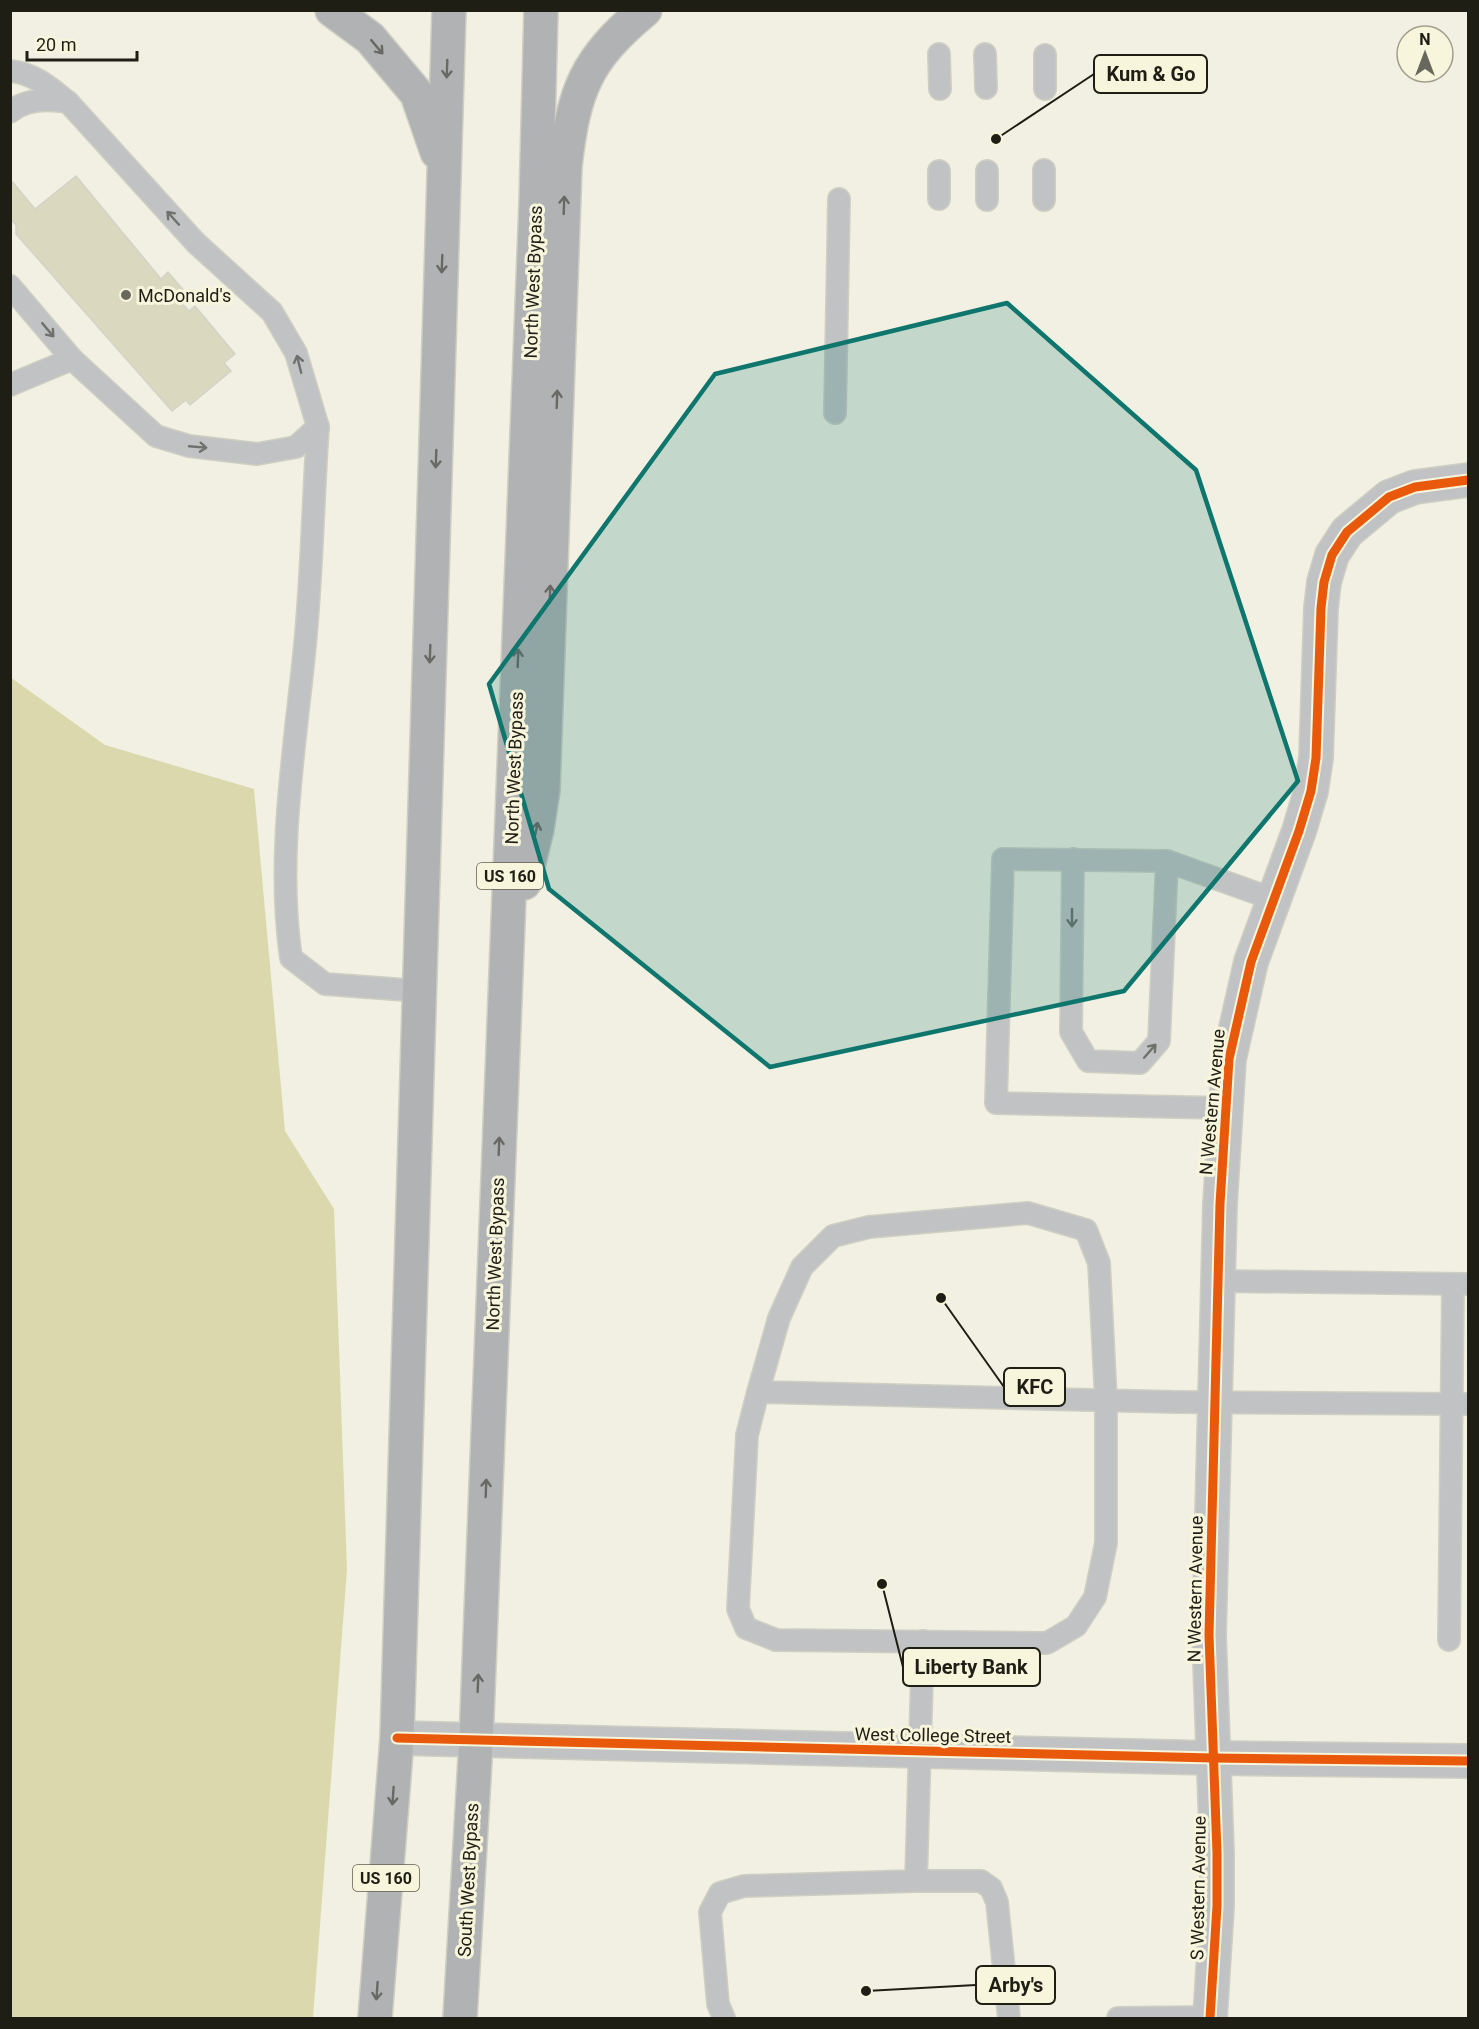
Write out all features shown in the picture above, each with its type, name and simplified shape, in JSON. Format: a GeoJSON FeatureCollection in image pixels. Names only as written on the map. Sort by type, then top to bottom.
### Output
{"type":"FeatureCollection","features":[{"type":"Feature","properties":{"kind":"main road"},"geometry":{"type":"LineString","coordinates":[[332,10],[369,38],[417,94],[432,132],[444,183]]}},
{"type":"Feature","properties":{"kind":"main road","name":"US 160"},"geometry":{"type":"LineString","coordinates":[[375,2019],[397,1738],[449,10]]}},
{"type":"Feature","properties":{"kind":"main road","name":"North West Bypass"},"geometry":{"type":"LineString","coordinates":[[476,1742],[541,10]]}},
{"type":"Feature","properties":{"kind":"main road"},"geometry":{"type":"LineString","coordinates":[[507,948],[537,829],[543,790],[565,166],[571,116],[585,79],[597,57],[621,30],[645,10]]}},
{"type":"Feature","properties":{"kind":"main road","name":"South West Bypass"},"geometry":{"type":"LineString","coordinates":[[460,2019],[476,1742]]}},
{"type":"Feature","properties":{"kind":"street","name":"N Western Avenue"},"geometry":{"type":"LineString","coordinates":[[1213,1758],[1209,1635],[1218,1281],[1224,1108],[1229,1059],[1238,1010],[1273,899],[1299,831],[1311,791],[1316,758],[1321,608],[1324,582],[1332,555],[1347,532],[1389,497],[1416,486],[1468,480]]}},
{"type":"Feature","properties":{"kind":"street","name":"West College Street"},"geometry":{"type":"LineString","coordinates":[[397,1738],[476,1742],[1213,1758],[1468,1761]]}},
{"type":"Feature","properties":{"kind":"street","name":"S Western Avenue"},"geometry":{"type":"LineString","coordinates":[[1210,2018],[1217,1906],[1213,1758]]}},
{"type":"Feature","properties":{"kind":"lane"},"geometry":{"type":"LineString","coordinates":[[939,54],[940,89]]}},
{"type":"Feature","properties":{"kind":"lane"},"geometry":{"type":"LineString","coordinates":[[985,54],[986,88]]}},
{"type":"Feature","properties":{"kind":"lane"},"geometry":{"type":"LineString","coordinates":[[1044,56],[1044,89]]}},
{"type":"Feature","properties":{"kind":"lane"},"geometry":{"type":"LineString","coordinates":[[10,71],[21,72],[44,83],[68,102],[196,243],[272,312],[296,353],[318,427],[306,633],[289,817],[285,914],[291,958],[325,984],[420,991]]}},
{"type":"Feature","properties":{"kind":"lane"},"geometry":{"type":"LineString","coordinates":[[10,112],[17,106],[48,99],[68,102]]}},
{"type":"Feature","properties":{"kind":"lane"},"geometry":{"type":"LineString","coordinates":[[1044,170],[1044,200]]}},
{"type":"Feature","properties":{"kind":"lane"},"geometry":{"type":"LineString","coordinates":[[939,171],[939,199]]}},
{"type":"Feature","properties":{"kind":"lane"},"geometry":{"type":"LineString","coordinates":[[987,171],[987,200]]}},
{"type":"Feature","properties":{"kind":"lane"},"geometry":{"type":"LineString","coordinates":[[835,413],[839,198]]}},
{"type":"Feature","properties":{"kind":"lane"},"geometry":{"type":"LineString","coordinates":[[10,286],[72,359],[156,436],[189,447],[256,454],[296,447],[318,427]]}},
{"type":"Feature","properties":{"kind":"lane"},"geometry":{"type":"LineString","coordinates":[[10,385],[72,359]]}},
{"type":"Feature","properties":{"kind":"lane"},"geometry":{"type":"LineString","coordinates":[[1224,1108],[996,1103],[1003,859],[1167,861],[1273,899]]}},
{"type":"Feature","properties":{"kind":"lane"},"geometry":{"type":"LineString","coordinates":[[1073,859],[1071,1032],[1088,1061],[1140,1063],[1160,1041],[1167,861]]}},
{"type":"Feature","properties":{"kind":"lane"},"geometry":{"type":"LineString","coordinates":[[1028,1213],[1086,1230],[1099,1263],[1106,1401],[1106,1543],[1095,1597],[1076,1626],[1047,1643],[776,1640],[746,1628],[738,1609],[747,1435],[779,1318],[802,1267],[833,1236],[869,1227],[1028,1213]]}},
{"type":"Feature","properties":{"kind":"lane"},"geometry":{"type":"LineString","coordinates":[[1218,1281],[1461,1284],[1461,1404],[1449,1640]]}},
{"type":"Feature","properties":{"kind":"lane"},"geometry":{"type":"LineString","coordinates":[[758,1392],[1106,1401],[1461,1404]]}},
{"type":"Feature","properties":{"kind":"lane"},"geometry":{"type":"LineString","coordinates":[[916,1881],[923,1641]]}},
{"type":"Feature","properties":{"kind":"lane"},"geometry":{"type":"LineString","coordinates":[[724,2019],[718,2004],[710,1912],[720,1893],[744,1886],[916,1881],[981,1881],[991,1888],[998,1902],[1009,2019]]}},
{"type":"Feature","properties":{"kind":"lane"},"geometry":{"type":"LineString","coordinates":[[1118,2019],[1210,2018]]}},
{"type":"Feature","properties":{"kind":"highlighted area"},"geometry":{"type":"Polygon","coordinates":[[[1007,303],[1196,470],[1298,781],[1124,991],[770,1067],[549,889],[489,684],[715,374],[1007,303]]]}},
{"type":"Feature","properties":{"kind":"shaded area"},"geometry":{"type":"Polygon","coordinates":[[[10,677],[105,745],[254,789],[285,1131],[334,1209],[347,1569],[313,2018],[11,2018],[10,677]]]}},
{"type":"Feature","properties":{"kind":"building","name":"McDonald's"},"geometry":{"type":"Polygon","coordinates":[[[76,176],[161,279],[168,272],[185,292],[178,299],[189,311],[195,306],[235,354],[224,363],[231,371],[190,405],[186,400],[172,411],[16,234],[16,225],[10,218],[10,179],[35,209],[76,176]]]}},
{"type":"Feature","properties":{"kind":"cycle path"},"geometry":{"type":"LineString","coordinates":[[1210,2018],[1217,1906],[1217,1853],[1209,1635],[1220,1204],[1229,1059],[1251,962],[1299,831],[1311,791],[1316,758],[1321,608],[1324,582],[1332,555],[1347,532],[1389,497],[1415,487],[1468,480]]}},
{"type":"Feature","properties":{"kind":"cycle path"},"geometry":{"type":"LineString","coordinates":[[397,1738],[1213,1758],[1468,1761]]}},
{"type":"Feature","properties":{"kind":"place","name":"Kum & Go"},"geometry":{"type":"Point","coordinates":[996,139]}},
{"type":"Feature","properties":{"kind":"place","name":"McDonald's"},"geometry":{"type":"Point","coordinates":[126,295]}},
{"type":"Feature","properties":{"kind":"place","name":"KFC"},"geometry":{"type":"Point","coordinates":[941,1298]}},
{"type":"Feature","properties":{"kind":"place","name":"Liberty Bank"},"geometry":{"type":"Point","coordinates":[882,1584]}},
{"type":"Feature","properties":{"kind":"place","name":"Arby's"},"geometry":{"type":"Point","coordinates":[866,1991]}}]}
